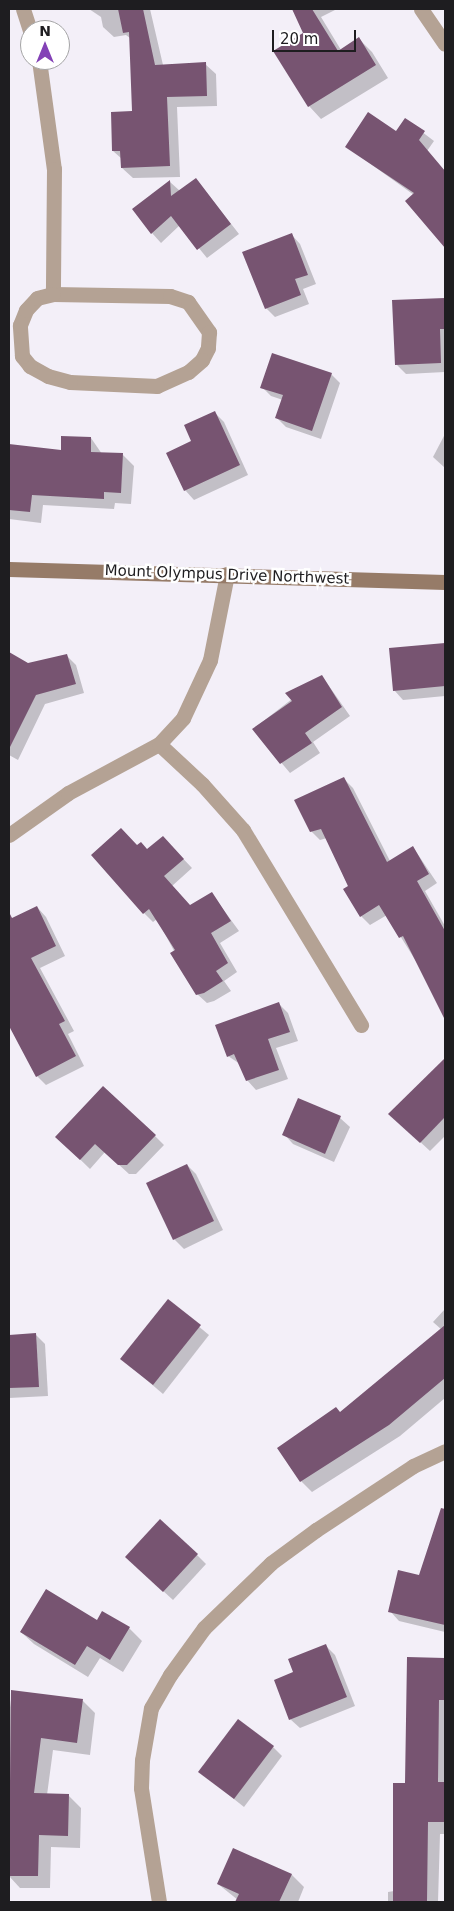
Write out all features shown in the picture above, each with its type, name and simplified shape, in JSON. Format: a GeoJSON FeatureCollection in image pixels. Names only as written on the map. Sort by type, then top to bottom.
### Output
{"type":"FeatureCollection","features":[{"type":"Feature","properties":{"kind":"street"},"geometry":{"type":"LineString","coordinates":[[421,9],[445,44]]}},
{"type":"Feature","properties":{"kind":"street"},"geometry":{"type":"LineString","coordinates":[[40,70],[54,169],[53,294]]}},
{"type":"Feature","properties":{"kind":"street"},"geometry":{"type":"LineString","coordinates":[[53,294],[170,296],[188,302],[209,332],[208,348],[202,360],[188,372],[157,386],[70,382],[48,376],[30,366],[22,356],[20,325],[26,310],[37,298],[53,294]]}},
{"type":"Feature","properties":{"kind":"street","name":"Mount Olympus Drive Northwest"},"geometry":{"type":"LineString","coordinates":[[9,569],[445,582]]}},
{"type":"Feature","properties":{"kind":"street"},"geometry":{"type":"LineString","coordinates":[[9,835],[68,793],[159,744],[183,718],[210,660],[227,574]]}},
{"type":"Feature","properties":{"kind":"street"},"geometry":{"type":"LineString","coordinates":[[159,744],[202,784],[243,830],[361,1025]]}},
{"type":"Feature","properties":{"kind":"street"},"geometry":{"type":"LineString","coordinates":[[160,1902],[141,1788],[142,1760],[151,1708],[170,1674],[204,1628],[271,1564],[316,1530],[413,1466],[445,1451]]}},
{"type":"Feature","properties":{"kind":"building"},"geometry":{"type":"Polygon","coordinates":[[[118,9],[143,9],[155,65],[206,62],[207,96],[167,97],[170,166],[121,168],[120,151],[112,151],[111,112],[132,111],[129,32],[123,33],[118,9]]]}},
{"type":"Feature","properties":{"kind":"building"},"geometry":{"type":"Polygon","coordinates":[[[292,9],[312,9],[338,51],[359,37],[376,65],[308,107],[273,51],[303,33],[292,9]]]}},
{"type":"Feature","properties":{"kind":"building"},"geometry":{"type":"Polygon","coordinates":[[[368,112],[396,131],[405,118],[425,131],[419,140],[445,171],[445,248],[405,201],[414,193],[345,147],[368,112]]]}},
{"type":"Feature","properties":{"kind":"building"},"geometry":{"type":"Polygon","coordinates":[[[196,178],[231,224],[197,250],[171,216],[151,234],[132,209],[170,180],[171,196],[196,178]]]}},
{"type":"Feature","properties":{"kind":"building"},"geometry":{"type":"Polygon","coordinates":[[[292,233],[308,275],[295,279],[301,295],[265,309],[242,252],[292,233]]]}},
{"type":"Feature","properties":{"kind":"building"},"geometry":{"type":"Polygon","coordinates":[[[445,298],[445,329],[440,329],[441,363],[395,365],[392,300],[445,298]]]}},
{"type":"Feature","properties":{"kind":"building"},"geometry":{"type":"Polygon","coordinates":[[[272,353],[332,373],[312,431],[275,418],[283,395],[260,388],[272,353]]]}},
{"type":"Feature","properties":{"kind":"building"},"geometry":{"type":"Polygon","coordinates":[[[215,411],[240,465],[184,491],[166,453],[191,441],[184,425],[215,411]]]}},
{"type":"Feature","properties":{"kind":"building"},"geometry":{"type":"Polygon","coordinates":[[[61,436],[91,437],[91,452],[123,453],[121,493],[104,492],[104,499],[32,495],[30,512],[9,510],[9,444],[61,450],[61,436]]]}},
{"type":"Feature","properties":{"kind":"building"},"geometry":{"type":"Polygon","coordinates":[[[445,643],[445,686],[393,691],[389,648],[445,643]]]}},
{"type":"Feature","properties":{"kind":"building"},"geometry":{"type":"Polygon","coordinates":[[[9,652],[28,663],[67,654],[76,684],[36,695],[9,749],[9,652]]]}},
{"type":"Feature","properties":{"kind":"building"},"geometry":{"type":"Polygon","coordinates":[[[322,675],[342,707],[305,733],[312,743],[280,764],[252,729],[292,701],[285,693],[322,675]]]}},
{"type":"Feature","properties":{"kind":"building"},"geometry":{"type":"Polygon","coordinates":[[[344,777],[387,862],[413,846],[429,874],[417,881],[445,931],[445,1020],[403,936],[399,938],[379,905],[360,917],[343,889],[348,886],[321,829],[310,832],[294,800],[344,777]]]}},
{"type":"Feature","properties":{"kind":"building"},"geometry":{"type":"Polygon","coordinates":[[[121,828],[137,845],[141,842],[147,849],[163,836],[184,859],[164,876],[190,905],[212,892],[231,921],[211,933],[228,963],[216,971],[223,981],[204,993],[196,995],[170,953],[175,950],[149,909],[143,914],[91,855],[121,828]]]}},
{"type":"Feature","properties":{"kind":"building"},"geometry":{"type":"Polygon","coordinates":[[[37,906],[56,946],[31,958],[65,1021],[59,1024],[76,1056],[36,1077],[9,1026],[9,912],[12,918],[37,906]]]}},
{"type":"Feature","properties":{"kind":"building"},"geometry":{"type":"Polygon","coordinates":[[[279,1002],[290,1032],[268,1039],[279,1070],[246,1081],[234,1054],[227,1057],[215,1025],[279,1002]]]}},
{"type":"Feature","properties":{"kind":"building"},"geometry":{"type":"Polygon","coordinates":[[[445,1058],[445,1117],[420,1143],[388,1114],[445,1058]]]}},
{"type":"Feature","properties":{"kind":"building"},"geometry":{"type":"Polygon","coordinates":[[[103,1086],[156,1135],[127,1165],[118,1165],[95,1144],[80,1160],[55,1137],[103,1086]]]}},
{"type":"Feature","properties":{"kind":"building"},"geometry":{"type":"Polygon","coordinates":[[[298,1098],[341,1116],[325,1154],[282,1135],[298,1098]]]}},
{"type":"Feature","properties":{"kind":"building"},"geometry":{"type":"Polygon","coordinates":[[[187,1164],[214,1221],[173,1240],[146,1183],[187,1164]]]}},
{"type":"Feature","properties":{"kind":"building"},"geometry":{"type":"Polygon","coordinates":[[[168,1299],[201,1325],[153,1385],[120,1359],[168,1299]]]}},
{"type":"Feature","properties":{"kind":"building"},"geometry":{"type":"Polygon","coordinates":[[[445,1325],[445,1378],[389,1425],[300,1482],[277,1448],[336,1407],[340,1412],[445,1325]]]}},
{"type":"Feature","properties":{"kind":"building"},"geometry":{"type":"Polygon","coordinates":[[[36,1333],[39,1387],[9,1388],[9,1335],[36,1333]]]}},
{"type":"Feature","properties":{"kind":"building"},"geometry":{"type":"Polygon","coordinates":[[[441,1508],[445,1509],[445,1625],[388,1612],[398,1570],[419,1575],[441,1508]]]}},
{"type":"Feature","properties":{"kind":"building"},"geometry":{"type":"Polygon","coordinates":[[[160,1519],[198,1554],[163,1592],[125,1557],[160,1519]]]}},
{"type":"Feature","properties":{"kind":"building"},"geometry":{"type":"Polygon","coordinates":[[[46,1589],[97,1620],[102,1611],[130,1627],[110,1660],[87,1646],[75,1665],[20,1632],[46,1589]]]}},
{"type":"Feature","properties":{"kind":"building"},"geometry":{"type":"Polygon","coordinates":[[[326,1644],[347,1697],[289,1720],[274,1680],[293,1672],[288,1659],[326,1644]]]}},
{"type":"Feature","properties":{"kind":"building"},"geometry":{"type":"Polygon","coordinates":[[[407,1657],[445,1658],[445,1700],[439,1700],[438,1782],[445,1782],[445,1822],[428,1822],[427,1902],[393,1902],[393,1783],[405,1783],[407,1657]]]}},
{"type":"Feature","properties":{"kind":"building"},"geometry":{"type":"Polygon","coordinates":[[[11,1690],[83,1699],[77,1743],[41,1738],[34,1793],[69,1794],[68,1836],[39,1835],[38,1876],[9,1876],[11,1690]]]}},
{"type":"Feature","properties":{"kind":"building"},"geometry":{"type":"Polygon","coordinates":[[[238,1719],[274,1746],[234,1799],[198,1772],[238,1719]]]}},
{"type":"Feature","properties":{"kind":"building"},"geometry":{"type":"Polygon","coordinates":[[[233,1848],[292,1874],[279,1902],[235,1902],[239,1894],[217,1884],[233,1848]]]}}]}
